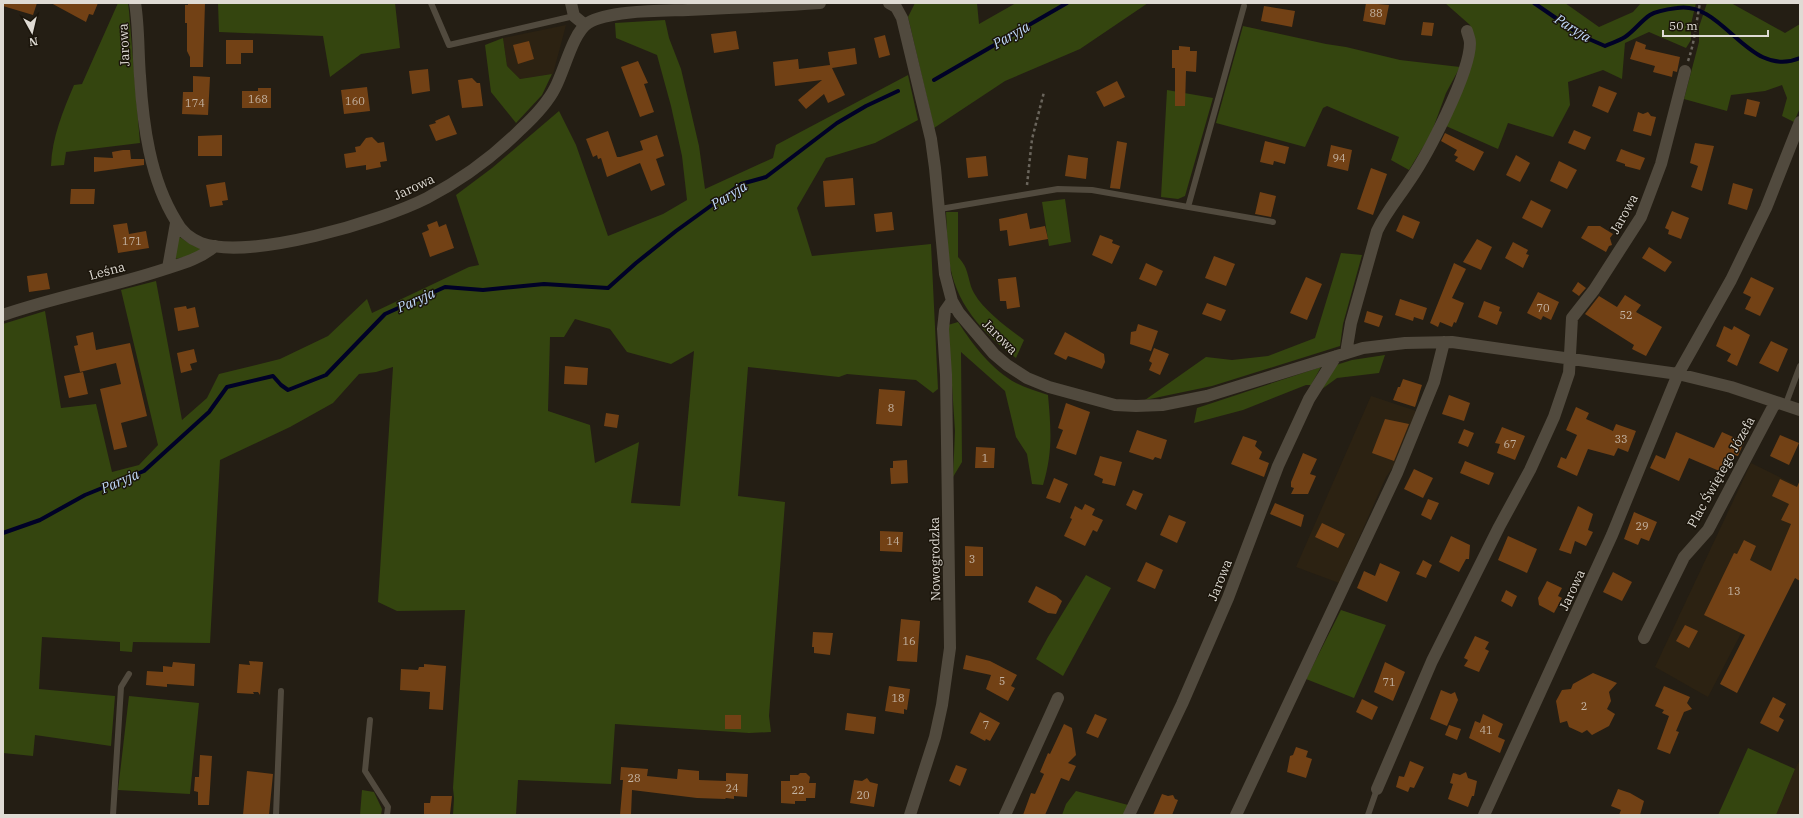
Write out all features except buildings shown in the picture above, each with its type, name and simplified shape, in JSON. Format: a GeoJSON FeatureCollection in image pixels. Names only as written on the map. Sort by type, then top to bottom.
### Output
{"type":"FeatureCollection","features":[{"type":"Feature","properties":{"kind":"street","name":"Jarowa"},"geometry":{"type":"LineString","coordinates":[[135,3],[143,105],[150,155],[161,191],[176,223],[190,237],[201,243],[215,246],[245,247],[324,234],[403,209],[449,186],[496,151],[537,113],[555,89],[578,35],[585,25]]}},
{"type":"Feature","properties":{"kind":"street"},"geometry":{"type":"LineString","coordinates":[[571,3],[574,16],[585,25],[601,17],[638,13],[820,3]]}},
{"type":"Feature","properties":{"kind":"street","name":"Jarowa"},"geometry":{"type":"LineString","coordinates":[[895,4],[902,18],[907,34],[927,116],[936,168],[945,274],[952,301],[963,318],[994,354],[1018,372],[1049,387],[1115,405],[1136,406],[1183,402],[1363,348],[1405,343],[1444,342],[1483,346],[1678,374],[1731,387],[1780,405],[1800,410]]}},
{"type":"Feature","properties":{"kind":"street"},"geometry":{"type":"LineString","coordinates":[[1341,354],[1377,231],[1383,218],[1420,165],[1458,86],[1468,58],[1470,42],[1467,31]]}},
{"type":"Feature","properties":{"kind":"street","name":"Jarowa"},"geometry":{"type":"LineString","coordinates":[[1377,789],[1432,661],[1541,448],[1569,373],[1572,318],[1594,290],[1644,211],[1661,164],[1685,70]]}},
{"type":"Feature","properties":{"kind":"street"},"geometry":{"type":"LineString","coordinates":[[1678,374],[1731,280],[1766,208],[1800,122]]}},
{"type":"Feature","properties":{"kind":"street"},"geometry":{"type":"LineString","coordinates":[[168,268],[176,223]]}},
{"type":"Feature","properties":{"kind":"street","name":"Leśna"},"geometry":{"type":"LineString","coordinates":[[3,315],[65,296],[168,268],[206,254],[215,246]]}},
{"type":"Feature","properties":{"kind":"street","name":"Nowogrodzka"},"geometry":{"type":"LineString","coordinates":[[910,815],[935,737],[942,705],[950,648],[946,375],[943,329],[945,311],[952,301]]}},
{"type":"Feature","properties":{"kind":"street"},"geometry":{"type":"LineString","coordinates":[[1236,815],[1396,473],[1434,382],[1444,342]]}},
{"type":"Feature","properties":{"kind":"street","name":"Jarowa"},"geometry":{"type":"LineString","coordinates":[[1129,815],[1166,740],[1228,598],[1278,466],[1309,399],[1341,354]]}},
{"type":"Feature","properties":{"kind":"street","name":"Jarowa"},"geometry":{"type":"LineString","coordinates":[[1484,815],[1612,535],[1678,374]]}},
{"type":"Feature","properties":{"kind":"street","name":"Plac Świętego Józefa"},"geometry":{"type":"LineString","coordinates":[[1644,638],[1684,557],[1708,530],[1780,405]]}},
{"type":"Feature","properties":{"kind":"street"},"geometry":{"type":"LineString","coordinates":[[1005,815],[1058,698]]}},
{"type":"Feature","properties":{"kind":"lane"},"geometry":{"type":"LineString","coordinates":[[431,3],[449,45],[574,16]]}},
{"type":"Feature","properties":{"kind":"lane"},"geometry":{"type":"LineString","coordinates":[[1188,206],[1244,6]]}},
{"type":"Feature","properties":{"kind":"lane"},"geometry":{"type":"LineString","coordinates":[[940,209],[1058,189],[1092,190],[1273,222]]}},
{"type":"Feature","properties":{"kind":"lane"},"geometry":{"type":"LineString","coordinates":[[1780,405],[1800,366]]}},
{"type":"Feature","properties":{"kind":"lane"},"geometry":{"type":"LineString","coordinates":[[112,815],[121,687],[129,674]]}},
{"type":"Feature","properties":{"kind":"lane"},"geometry":{"type":"LineString","coordinates":[[276,815],[282,691]]}},
{"type":"Feature","properties":{"kind":"lane"},"geometry":{"type":"LineString","coordinates":[[370,720],[365,771],[388,807],[387,815]]}},
{"type":"Feature","properties":{"kind":"lane"},"geometry":{"type":"LineString","coordinates":[[1368,815],[1377,789]]}},
{"type":"Feature","properties":{"kind":"path"},"geometry":{"type":"LineString","coordinates":[[1685,70],[1695,42],[1695,25],[1700,3]]}},
{"type":"Feature","properties":{"kind":"path"},"geometry":{"type":"LineString","coordinates":[[1026,188],[1032,139],[1044,92]]}},
{"type":"Feature","properties":{"kind":"shaded area"},"geometry":{"type":"Polygon","coordinates":[[[566,25],[553,74],[520,79],[507,66],[503,38],[566,25]]]}},
{"type":"Feature","properties":{"kind":"shaded area"},"geometry":{"type":"Polygon","coordinates":[[[1371,396],[1416,411],[1395,464],[1386,477],[1339,583],[1296,567],[1371,396]]]}},
{"type":"Feature","properties":{"kind":"shaded area"},"geometry":{"type":"Polygon","coordinates":[[[1751,463],[1800,487],[1800,543],[1775,568],[1708,697],[1655,667],[1751,463]]]}},
{"type":"Feature","properties":{"kind":"shaded area"},"geometry":{"type":"Polygon","coordinates":[[[1800,760],[1800,815],[1776,815],[1795,769],[1800,760]]]}},
{"type":"Feature","properties":{"kind":"green space"},"geometry":{"type":"Polygon","coordinates":[[[118,3],[128,3],[140,143],[66,152],[64,165],[51,166],[53,145],[62,114],[74,85],[82,84],[118,3]]]}},
{"type":"Feature","properties":{"kind":"green space"},"geometry":{"type":"Polygon","coordinates":[[[218,3],[395,3],[400,48],[361,54],[330,77],[323,36],[219,32],[218,3]]]}},
{"type":"Feature","properties":{"kind":"green space"},"geometry":{"type":"Polygon","coordinates":[[[915,3],[977,3],[979,24],[1016,3],[1148,3],[1080,49],[1005,81],[934,128],[908,17],[915,3]]]}},
{"type":"Feature","properties":{"kind":"green space"},"geometry":{"type":"Polygon","coordinates":[[[1445,3],[1565,3],[1599,27],[1633,12],[1641,3],[1696,3],[1691,24],[1691,40],[1686,48],[1649,32],[1625,43],[1622,79],[1603,70],[1568,82],[1570,105],[1553,137],[1508,123],[1498,149],[1446,126],[1473,34],[1470,25],[1445,3]]]}},
{"type":"Feature","properties":{"kind":"green space"},"geometry":{"type":"Polygon","coordinates":[[[1707,3],[1731,3],[1785,33],[1800,24],[1800,108],[1794,122],[1782,116],[1787,98],[1782,85],[1765,91],[1731,95],[1727,111],[1684,99],[1699,42],[1699,27],[1707,3]]]}},
{"type":"Feature","properties":{"kind":"green space"},"geometry":{"type":"Polygon","coordinates":[[[665,20],[669,38],[681,69],[699,146],[705,189],[773,158],[776,145],[908,75],[918,120],[875,143],[826,158],[797,208],[812,256],[931,244],[938,389],[933,393],[916,380],[847,374],[839,377],[748,367],[738,496],[785,502],[769,716],[771,732],[749,733],[615,724],[611,784],[518,780],[516,815],[453,815],[453,788],[465,610],[397,611],[378,602],[393,367],[376,372],[359,374],[333,403],[290,427],[220,460],[210,643],[133,642],[132,652],[120,651],[120,642],[42,637],[39,689],[115,696],[111,746],[35,735],[33,756],[3,753],[3,324],[45,311],[61,408],[96,404],[112,472],[139,465],[158,445],[121,290],[156,281],[182,420],[207,398],[219,374],[280,359],[328,336],[367,299],[372,313],[469,267],[479,265],[456,195],[492,168],[559,111],[576,145],[608,236],[663,214],[687,200],[682,156],[671,106],[657,55],[616,38],[615,23],[665,20]],[[575,319],[564,337],[550,337],[548,411],[590,425],[595,463],[639,442],[631,503],[680,506],[694,351],[671,364],[627,352],[610,329],[575,319]]]}},
{"type":"Feature","properties":{"kind":"green space"},"geometry":{"type":"Polygon","coordinates":[[[1243,26],[1346,47],[1400,60],[1460,67],[1446,93],[1431,134],[1409,170],[1391,160],[1399,137],[1327,106],[1323,108],[1305,147],[1216,123],[1243,26]]]}},
{"type":"Feature","properties":{"kind":"green space"},"geometry":{"type":"Polygon","coordinates":[[[503,38],[507,66],[520,79],[552,74],[542,95],[516,123],[491,92],[485,45],[503,38]]]}},
{"type":"Feature","properties":{"kind":"green space"},"geometry":{"type":"Polygon","coordinates":[[[1167,90],[1213,98],[1185,196],[1178,199],[1161,197],[1167,90]]]}},
{"type":"Feature","properties":{"kind":"green space"},"geometry":{"type":"Polygon","coordinates":[[[1065,199],[1071,242],[1049,246],[1042,202],[1065,199]]]}},
{"type":"Feature","properties":{"kind":"green space"},"geometry":{"type":"Polygon","coordinates":[[[946,212],[958,212],[958,257],[965,266],[972,288],[978,300],[990,313],[1024,340],[1016,358],[981,327],[963,303],[952,275],[949,259],[946,212]]]}},
{"type":"Feature","properties":{"kind":"green space"},"geometry":{"type":"Polygon","coordinates":[[[178,236],[192,245],[205,250],[203,253],[175,259],[178,236]]]}},
{"type":"Feature","properties":{"kind":"green space"},"geometry":{"type":"Polygon","coordinates":[[[1341,253],[1362,255],[1343,324],[1340,346],[1212,386],[1145,400],[1206,357],[1232,360],[1268,356],[1315,338],[1341,253]]]}},
{"type":"Feature","properties":{"kind":"green space"},"geometry":{"type":"Polygon","coordinates":[[[958,322],[991,364],[1007,378],[1048,395],[1050,451],[1043,485],[1032,484],[1027,454],[1016,437],[1005,391],[961,352],[962,462],[953,477],[955,431],[948,325],[958,322]]]}},
{"type":"Feature","properties":{"kind":"green space"},"geometry":{"type":"Polygon","coordinates":[[[1385,355],[1379,373],[1337,378],[1322,389],[1336,365],[1352,360],[1385,355]]]}},
{"type":"Feature","properties":{"kind":"green space"},"geometry":{"type":"Polygon","coordinates":[[[1321,367],[1311,385],[1306,385],[1243,410],[1194,423],[1197,408],[1321,367]]]}},
{"type":"Feature","properties":{"kind":"green space"},"geometry":{"type":"Polygon","coordinates":[[[1086,575],[1111,588],[1063,676],[1036,659],[1086,575]]]}},
{"type":"Feature","properties":{"kind":"green space"},"geometry":{"type":"Polygon","coordinates":[[[1341,610],[1386,625],[1354,698],[1306,679],[1341,610]]]}},
{"type":"Feature","properties":{"kind":"green space"},"geometry":{"type":"Polygon","coordinates":[[[129,696],[199,703],[190,794],[118,790],[129,696]]]}},
{"type":"Feature","properties":{"kind":"green space"},"geometry":{"type":"Polygon","coordinates":[[[1748,748],[1795,769],[1776,815],[1718,815],[1748,748]]]}},
{"type":"Feature","properties":{"kind":"green space"},"geometry":{"type":"Polygon","coordinates":[[[362,790],[374,792],[382,809],[381,815],[360,815],[362,790]]]}},
{"type":"Feature","properties":{"kind":"green space"},"geometry":{"type":"Polygon","coordinates":[[[1076,791],[1128,805],[1124,815],[1062,815],[1066,804],[1076,791]]]}},
{"type":"Feature","properties":{"kind":"waterway","name":"Paryja"},"geometry":{"type":"LineString","coordinates":[[934,80],[1067,3]]}},
{"type":"Feature","properties":{"kind":"waterway","name":"Paryja"},"geometry":{"type":"LineString","coordinates":[[1534,3],[1582,36],[1605,46],[1625,37],[1647,17],[1653,14],[1663,10],[1677,8],[1694,9],[1709,16],[1751,50],[1765,58],[1782,62],[1800,58]]}},
{"type":"Feature","properties":{"kind":"waterway","name":"Paryja"},"geometry":{"type":"LineString","coordinates":[[3,533],[40,520],[85,495],[144,471],[209,412],[227,387],[273,376],[288,390],[326,375],[385,314],[445,287],[483,290],[544,284],[608,288],[676,231],[741,184],[766,177],[837,123],[866,106],[898,91]]}}]}
